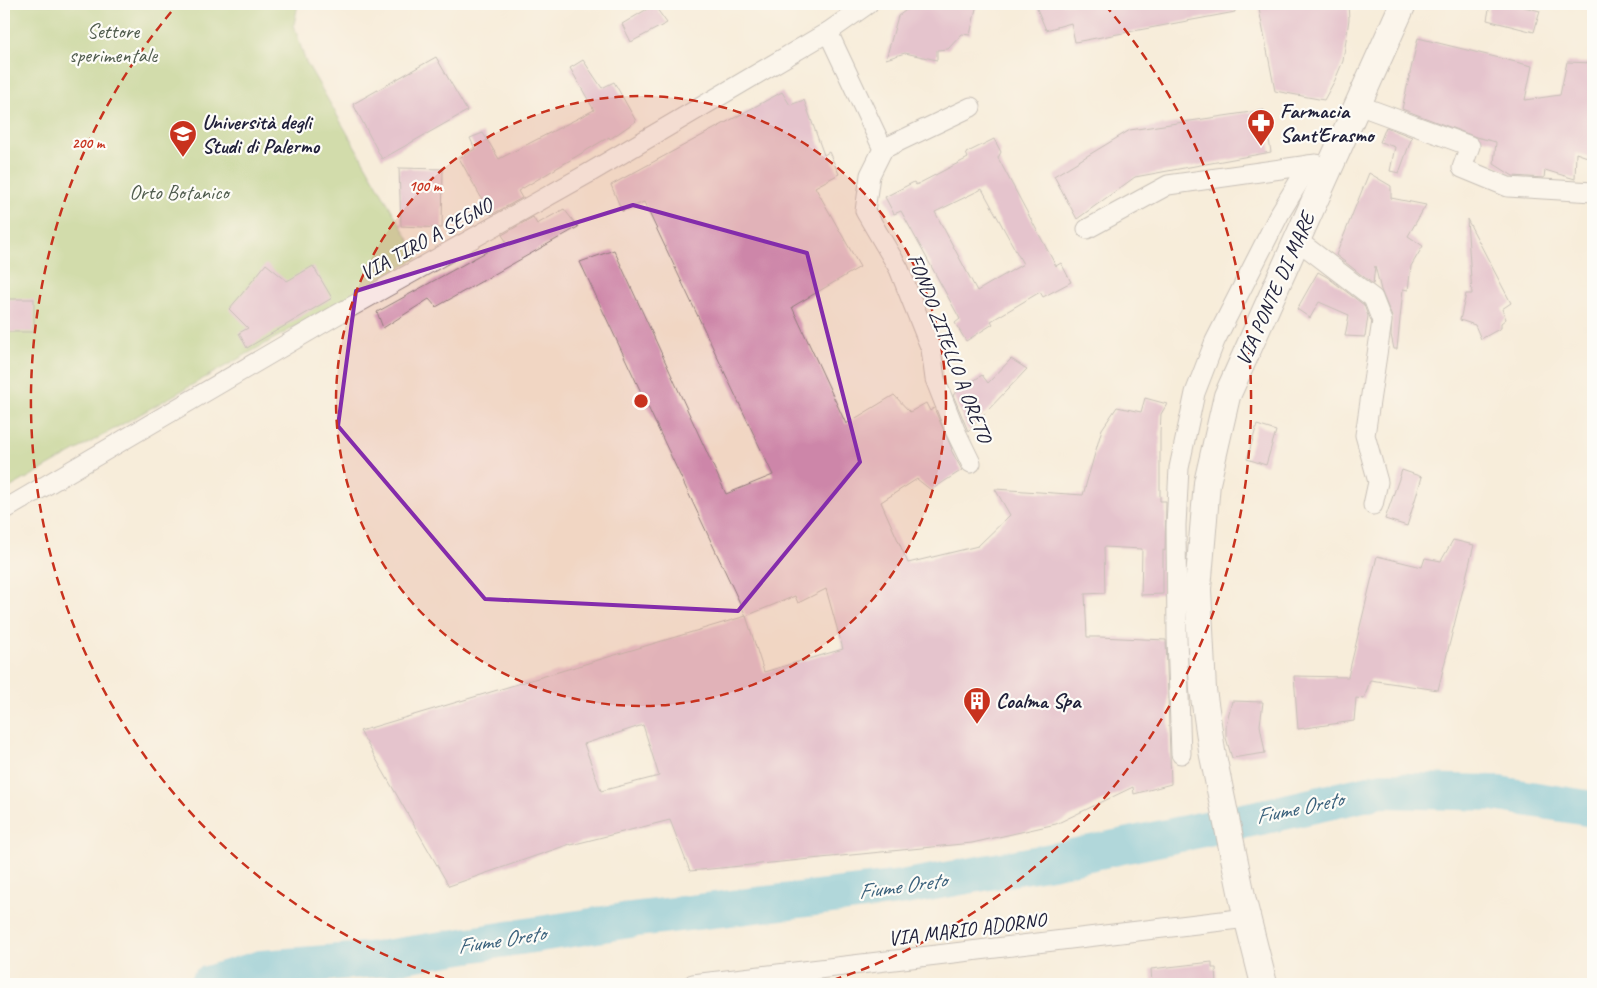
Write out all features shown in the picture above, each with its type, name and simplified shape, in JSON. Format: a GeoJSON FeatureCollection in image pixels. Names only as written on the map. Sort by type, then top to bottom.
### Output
{"type":"FeatureCollection","features":[{"type":"Feature","properties":{"kind":"main road","name":"VIA PONTE DI MARE"},"geometry":{"type":"LineString","coordinates":[[1264,984],[1245,909],[1212,751],[1203,690],[1198,589],[1207,483],[1227,396],[1297,240],[1320,163],[1358,105],[1403,4]]}},
{"type":"Feature","properties":{"kind":"street","name":"VIA TIRO A SEGNO"},"geometry":{"type":"LineString","coordinates":[[4,510],[333,317],[589,173],[828,32],[868,4]]}},
{"type":"Feature","properties":{"kind":"street"},"geometry":{"type":"LineString","coordinates":[[828,32],[883,149],[971,107]]}},
{"type":"Feature","properties":{"kind":"street"},"geometry":{"type":"LineString","coordinates":[[1358,105],[1470,146],[1462,168],[1508,187],[1593,192]]}},
{"type":"Feature","properties":{"kind":"street","name":"FONDO ZITELLO A ORETO"},"geometry":{"type":"LineString","coordinates":[[883,149],[870,175],[865,211],[899,269],[931,349],[935,379],[955,430],[971,463]]}},
{"type":"Feature","properties":{"kind":"street"},"geometry":{"type":"LineString","coordinates":[[1087,229],[1168,185],[1320,163]]}},
{"type":"Feature","properties":{"kind":"street"},"geometry":{"type":"LineString","coordinates":[[1182,754],[1177,637],[1176,526],[1179,468],[1195,394],[1214,341],[1280,213],[1320,163]]}},
{"type":"Feature","properties":{"kind":"street"},"geometry":{"type":"LineString","coordinates":[[1297,240],[1373,298],[1382,321],[1365,434],[1378,482],[1373,505]]}},
{"type":"Feature","properties":{"kind":"street","name":"VIA MARIO ADORNO"},"geometry":{"type":"LineString","coordinates":[[693,984],[1245,909]]}},
{"type":"Feature","properties":{"kind":"highlighted area"},"geometry":{"type":"Polygon","coordinates":[[[633,205],[807,253],[860,462],[738,611],[485,599],[338,426],[356,291],[633,205]]]}},
{"type":"Feature","properties":{"kind":"green space","name":"Orto Botanico"},"geometry":{"type":"Polygon","coordinates":[[[10,4],[298,4],[294,25],[305,60],[419,257],[4,491],[4,23],[10,4]]]}},
{"type":"Feature","properties":{"kind":"building"},"geometry":{"type":"Polygon","coordinates":[[[927,4],[977,4],[970,35],[962,34],[948,49],[937,50],[937,60],[905,53],[886,59],[898,16],[912,6],[926,6],[927,4]]]}},
{"type":"Feature","properties":{"kind":"building"},"geometry":{"type":"Polygon","coordinates":[[[1035,4],[1234,4],[1235,12],[1075,42],[1071,23],[1046,30],[1035,4]]]}},
{"type":"Feature","properties":{"kind":"building"},"geometry":{"type":"Polygon","coordinates":[[[1258,4],[1348,4],[1349,19],[1343,61],[1324,100],[1275,91],[1258,4]]]}},
{"type":"Feature","properties":{"kind":"building"},"geometry":{"type":"Polygon","coordinates":[[[1490,4],[1512,4],[1540,11],[1534,32],[1487,20],[1490,4]]]}},
{"type":"Feature","properties":{"kind":"building"},"geometry":{"type":"Polygon","coordinates":[[[654,5],[667,23],[631,42],[622,24],[654,5]]]}},
{"type":"Feature","properties":{"kind":"building"},"geometry":{"type":"Polygon","coordinates":[[[1418,38],[1532,66],[1525,100],[1560,95],[1567,62],[1593,63],[1593,159],[1576,153],[1575,179],[1545,170],[1544,178],[1513,176],[1494,164],[1496,142],[1476,137],[1402,109],[1418,38]]]}},
{"type":"Feature","properties":{"kind":"building"},"geometry":{"type":"Polygon","coordinates":[[[436,57],[467,111],[382,159],[353,104],[436,57]]]}},
{"type":"Feature","properties":{"kind":"building"},"geometry":{"type":"Polygon","coordinates":[[[583,60],[602,88],[614,82],[636,121],[610,139],[609,137],[518,191],[522,198],[491,215],[459,158],[475,149],[470,138],[483,133],[499,159],[594,110],[570,68],[583,60]]]}},
{"type":"Feature","properties":{"kind":"building"},"geometry":{"type":"Polygon","coordinates":[[[782,92],[790,105],[804,100],[824,155],[829,152],[839,174],[815,187],[860,267],[792,307],[846,424],[894,395],[910,412],[926,403],[930,411],[934,408],[951,450],[962,470],[931,490],[917,479],[881,502],[908,563],[978,546],[1010,515],[995,489],[1083,495],[1102,429],[1117,407],[1141,412],[1145,398],[1167,404],[1161,414],[1160,433],[1160,501],[1166,501],[1163,594],[1141,595],[1142,549],[1104,547],[1105,593],[1085,594],[1087,637],[1166,640],[1171,784],[1134,794],[1133,787],[1056,824],[972,843],[690,871],[670,820],[570,844],[449,886],[360,731],[746,616],[580,262],[614,250],[726,494],[773,475],[644,202],[622,211],[611,185],[782,92]],[[826,589],[798,603],[795,596],[746,616],[764,672],[843,649],[826,589]],[[643,725],[584,744],[601,791],[659,776],[643,725]]]}},
{"type":"Feature","properties":{"kind":"building"},"geometry":{"type":"Polygon","coordinates":[[[1264,110],[1271,152],[1135,177],[1077,219],[1054,176],[1130,130],[1264,110]]]}},
{"type":"Feature","properties":{"kind":"building"},"geometry":{"type":"Polygon","coordinates":[[[1386,127],[1412,137],[1399,173],[1390,171],[1395,147],[1380,142],[1386,127]]]}},
{"type":"Feature","properties":{"kind":"building"},"geometry":{"type":"Polygon","coordinates":[[[994,139],[1001,152],[998,158],[1056,266],[1061,263],[1071,282],[1043,297],[1040,292],[991,321],[993,324],[966,341],[955,323],[960,319],[901,211],[894,214],[885,197],[914,182],[916,185],[968,158],[966,153],[994,139]],[[982,189],[935,212],[977,291],[1023,264],[982,189]]]}},
{"type":"Feature","properties":{"kind":"building"},"geometry":{"type":"Polygon","coordinates":[[[399,168],[443,169],[442,228],[401,226],[399,168]]]}},
{"type":"Feature","properties":{"kind":"building"},"geometry":{"type":"Polygon","coordinates":[[[1369,173],[1391,186],[1391,198],[1426,205],[1408,236],[1423,246],[1411,266],[1408,290],[1403,289],[1397,349],[1394,349],[1391,335],[1392,317],[1381,290],[1375,266],[1373,284],[1336,255],[1369,173]]]}},
{"type":"Feature","properties":{"kind":"building"},"geometry":{"type":"Polygon","coordinates":[[[564,209],[578,227],[436,307],[429,299],[383,328],[377,312],[506,241],[502,235],[533,217],[537,224],[564,209]]]}},
{"type":"Feature","properties":{"kind":"building"},"geometry":{"type":"Polygon","coordinates":[[[1467,219],[1511,303],[1502,309],[1506,319],[1501,323],[1501,328],[1481,339],[1475,325],[1460,320],[1466,294],[1472,294],[1467,219]]]}},
{"type":"Feature","properties":{"kind":"building"},"geometry":{"type":"Polygon","coordinates":[[[266,264],[287,281],[313,266],[332,298],[247,348],[239,333],[248,328],[229,309],[266,264]]]}},
{"type":"Feature","properties":{"kind":"building"},"geometry":{"type":"Polygon","coordinates":[[[1318,272],[1364,305],[1368,316],[1365,337],[1345,336],[1349,315],[1319,302],[1310,318],[1297,309],[1318,272]]]}},
{"type":"Feature","properties":{"kind":"building"},"geometry":{"type":"Polygon","coordinates":[[[4,299],[34,299],[34,332],[4,332],[4,299]]]}},
{"type":"Feature","properties":{"kind":"building"},"geometry":{"type":"Polygon","coordinates":[[[1011,359],[1027,369],[968,431],[953,395],[982,375],[988,383],[1011,359]]]}},
{"type":"Feature","properties":{"kind":"building"},"geometry":{"type":"Polygon","coordinates":[[[1257,425],[1276,431],[1266,465],[1247,459],[1257,425]]]}},
{"type":"Feature","properties":{"kind":"building"},"geometry":{"type":"Polygon","coordinates":[[[1402,470],[1422,477],[1407,526],[1385,519],[1402,470]]]}},
{"type":"Feature","properties":{"kind":"building"},"geometry":{"type":"Polygon","coordinates":[[[1453,540],[1474,545],[1438,690],[1370,680],[1364,699],[1356,698],[1354,721],[1298,729],[1294,676],[1348,677],[1377,556],[1422,567],[1425,558],[1441,561],[1453,540]]]}},
{"type":"Feature","properties":{"kind":"building"},"geometry":{"type":"Polygon","coordinates":[[[1232,701],[1263,702],[1260,725],[1265,753],[1232,758],[1226,738],[1226,725],[1232,701]]]}},
{"type":"Feature","properties":{"kind":"building"},"geometry":{"type":"Polygon","coordinates":[[[1212,962],[1212,968],[1216,968],[1217,984],[1152,984],[1151,969],[1212,962]]]}},
{"type":"Feature","properties":{"kind":"waterway","name":"Fiume Oreto"},"geometry":{"type":"LineString","coordinates":[[207,984],[261,968],[378,959],[630,920],[900,888],[1057,860],[1382,790],[1493,793],[1593,809]]}},
{"type":"Feature","properties":{"kind":"place","name":"Farmacia Sant'Erasmo"},"geometry":{"type":"Point","coordinates":[1261,147]}},
{"type":"Feature","properties":{"kind":"place","name":"Università degli Studi di Palermo"},"geometry":{"type":"Point","coordinates":[183,158]}},
{"type":"Feature","properties":{"kind":"place","name":"Coalma Spa"},"geometry":{"type":"Point","coordinates":[977,725]}},
{"type":"Feature","properties":{"kind":"park label","name":"Settore sperimentale"},"geometry":{"type":"Point","coordinates":[113,43]}}]}
